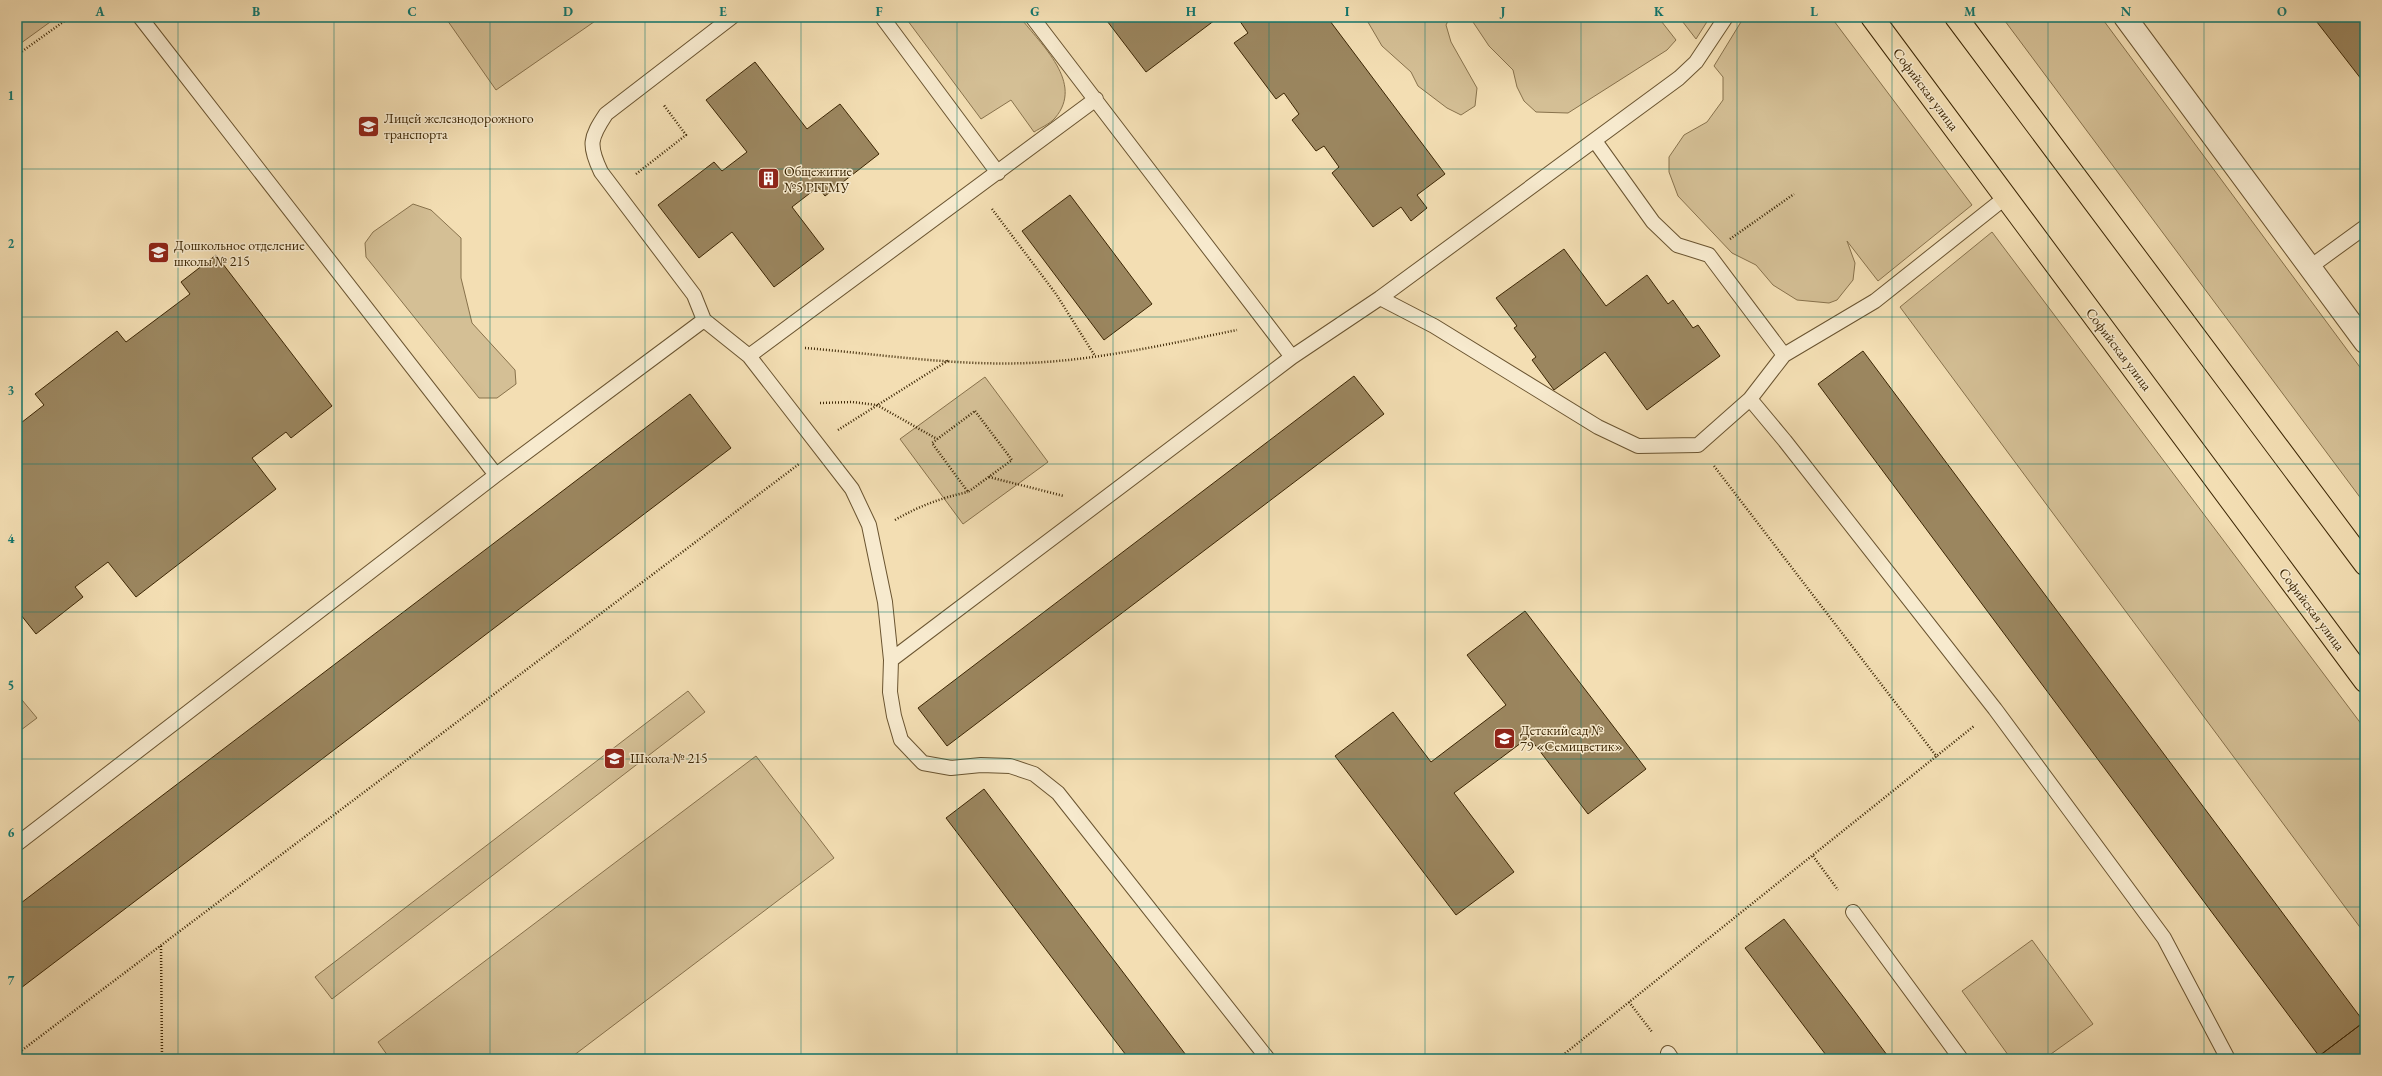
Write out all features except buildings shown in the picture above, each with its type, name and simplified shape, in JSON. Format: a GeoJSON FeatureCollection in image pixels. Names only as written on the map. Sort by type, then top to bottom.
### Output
{"type":"FeatureCollection","features":[{"type":"Feature","properties":{"kind":"main road","name":"Софийская улица"},"geometry":{"type":"LineString","coordinates":[[1872,17],[2365,681]]}},
{"type":"Feature","properties":{"kind":"main road"},"geometry":{"type":"LineString","coordinates":[[1956,17],[2365,564]]}},
{"type":"Feature","properties":{"kind":"street"},"geometry":{"type":"LineString","coordinates":[[2125,17],[2365,342]]}},
{"type":"Feature","properties":{"kind":"lane"},"geometry":{"type":"LineString","coordinates":[[140,17],[496,475]]}},
{"type":"Feature","properties":{"kind":"lane"},"geometry":{"type":"LineString","coordinates":[[732,17],[606,114],[594,132],[592,154],[601,172],[694,295],[704,320],[749,356],[818,443],[852,489],[869,524],[885,602],[891,660],[890,692],[894,716],[901,740],[923,763],[951,768],[981,765],[1010,766],[1034,774],[1058,793],[1268,1059]]}},
{"type":"Feature","properties":{"kind":"lane"},"geometry":{"type":"LineString","coordinates":[[882,17],[998,173]]}},
{"type":"Feature","properties":{"kind":"lane"},"geometry":{"type":"LineString","coordinates":[[1032,17],[1292,357]]}},
{"type":"Feature","properties":{"kind":"lane"},"geometry":{"type":"LineString","coordinates":[[891,660],[1292,357],[1380,298],[1679,78],[1696,62],[1726,17]]}},
{"type":"Feature","properties":{"kind":"lane"},"geometry":{"type":"LineString","coordinates":[[749,356],[1096,99]]}},
{"type":"Feature","properties":{"kind":"lane"},"geometry":{"type":"LineString","coordinates":[[1595,141],[1653,222],[1677,245],[1709,255],[1784,355]]}},
{"type":"Feature","properties":{"kind":"lane"},"geometry":{"type":"LineString","coordinates":[[1380,298],[1434,326],[1598,427],[1638,446],[1698,446],[1750,399],[1784,355],[1875,301],[2006,198]]}},
{"type":"Feature","properties":{"kind":"lane"},"geometry":{"type":"LineString","coordinates":[[2310,267],[2365,227]]}},
{"type":"Feature","properties":{"kind":"lane"},"geometry":{"type":"LineString","coordinates":[[17,844],[496,475],[704,320]]}},
{"type":"Feature","properties":{"kind":"lane"},"geometry":{"type":"LineString","coordinates":[[1750,399],[1785,441],[1995,709],[2164,938],[2228,1059]]}},
{"type":"Feature","properties":{"kind":"lane"},"geometry":{"type":"LineString","coordinates":[[1853,912],[1962,1059]]}},
{"type":"Feature","properties":{"kind":"path"},"geometry":{"type":"LineString","coordinates":[[17,55],[70,17]]}},
{"type":"Feature","properties":{"kind":"path"},"geometry":{"type":"LineString","coordinates":[[615,190],[686,135],[647,83]]}},
{"type":"Feature","properties":{"kind":"path"},"geometry":{"type":"LineString","coordinates":[[976,188],[1056,294],[1095,356]]}},
{"type":"Feature","properties":{"kind":"path"},"geometry":{"type":"LineString","coordinates":[[1709,255],[1794,194]]}},
{"type":"Feature","properties":{"kind":"path"},"geometry":{"type":"LineString","coordinates":[[768,342],[795,347],[949,360],[1028,363],[1095,356],[1267,324]]}},
{"type":"Feature","properties":{"kind":"path"},"geometry":{"type":"LineString","coordinates":[[17,1054],[806,458],[818,443],[949,360]]}},
{"type":"Feature","properties":{"kind":"path"},"geometry":{"type":"LineString","coordinates":[[788,405],[852,402],[877,405],[937,439]]}},
{"type":"Feature","properties":{"kind":"path"},"geometry":{"type":"LineString","coordinates":[[871,536],[917,508],[943,497],[968,492],[1012,460],[975,411],[932,443],[968,492]]}},
{"type":"Feature","properties":{"kind":"path"},"geometry":{"type":"LineString","coordinates":[[1712,464],[1937,757]]}},
{"type":"Feature","properties":{"kind":"path"},"geometry":{"type":"LineString","coordinates":[[988,477],[1098,504]]}},
{"type":"Feature","properties":{"kind":"path"},"geometry":{"type":"LineString","coordinates":[[1558,1059],[1937,757],[1995,709]]}},
{"type":"Feature","properties":{"kind":"path"},"geometry":{"type":"LineString","coordinates":[[1813,856],[1853,912]]}},
{"type":"Feature","properties":{"kind":"path"},"geometry":{"type":"LineString","coordinates":[[162,945],[162,1059]]}},
{"type":"Feature","properties":{"kind":"path"},"geometry":{"type":"LineString","coordinates":[[1629,1002],[1670,1056]]}},
{"type":"Feature","properties":{"kind":"shaded area"},"geometry":{"type":"Polygon","coordinates":[[[17,17],[57,17],[17,46],[17,17]]]}},
{"type":"Feature","properties":{"kind":"shaded area"},"geometry":{"type":"Polygon","coordinates":[[[445,17],[601,17],[496,90],[445,17]]]}},
{"type":"Feature","properties":{"kind":"shaded area"},"geometry":{"type":"Polygon","coordinates":[[[905,17],[1020,17],[1057,65],[1063,78],[1065,91],[1063,105],[1053,120],[1034,132],[1011,100],[981,119],[905,17]]]}},
{"type":"Feature","properties":{"kind":"shaded area"},"geometry":{"type":"Polygon","coordinates":[[[1365,17],[1450,17],[1446,25],[1451,42],[1477,88],[1475,106],[1461,115],[1447,108],[1418,86],[1411,72],[1382,46],[1365,17]]]}},
{"type":"Feature","properties":{"kind":"shaded area"},"geometry":{"type":"Polygon","coordinates":[[[1467,17],[1658,17],[1676,40],[1667,50],[1568,113],[1536,112],[1524,101],[1517,87],[1513,70],[1489,46],[1471,19],[1467,17]]]}},
{"type":"Feature","properties":{"kind":"shaded area"},"geometry":{"type":"Polygon","coordinates":[[[1679,17],[1710,17],[1696,39],[1679,17]]]}},
{"type":"Feature","properties":{"kind":"shaded area"},"geometry":{"type":"Polygon","coordinates":[[[1744,17],[1831,17],[1972,205],[1878,281],[1847,241],[1855,263],[1853,280],[1837,300],[1829,303],[1797,300],[1773,285],[1756,265],[1732,253],[1678,196],[1669,172],[1669,157],[1684,135],[1707,122],[1723,100],[1723,77],[1714,66],[1744,17]]]}},
{"type":"Feature","properties":{"kind":"shaded area"},"geometry":{"type":"Polygon","coordinates":[[[2002,17],[2101,17],[2365,374],[2365,504],[2002,17]]]}},
{"type":"Feature","properties":{"kind":"shaded area"},"geometry":{"type":"Polygon","coordinates":[[[413,204],[431,210],[461,238],[461,278],[472,323],[515,370],[516,384],[497,398],[479,398],[366,257],[365,243],[373,232],[413,204]]]}},
{"type":"Feature","properties":{"kind":"shaded area"},"geometry":{"type":"Polygon","coordinates":[[[1992,232],[2365,729],[2365,934],[1900,307],[1992,232]]]}},
{"type":"Feature","properties":{"kind":"shaded area"},"geometry":{"type":"Polygon","coordinates":[[[985,377],[1048,462],[963,524],[900,439],[985,377]]]}},
{"type":"Feature","properties":{"kind":"shaded area"},"geometry":{"type":"Polygon","coordinates":[[[688,691],[705,712],[332,999],[315,977],[688,691]]]}},
{"type":"Feature","properties":{"kind":"shaded area"},"geometry":{"type":"Polygon","coordinates":[[[17,694],[37,718],[17,733],[17,694]]]}},
{"type":"Feature","properties":{"kind":"shaded area"},"geometry":{"type":"Polygon","coordinates":[[[756,756],[834,858],[569,1059],[390,1059],[378,1042],[756,756]]]}},
{"type":"Feature","properties":{"kind":"shaded area"},"geometry":{"type":"Polygon","coordinates":[[[2032,940],[2093,1024],[2044,1059],[2011,1059],[1962,991],[2032,940]]]}},
{"type":"Feature","properties":{"kind":"place","name":"Лицей железнодорожного транспорта"},"geometry":{"type":"Point","coordinates":[369,126]}},
{"type":"Feature","properties":{"kind":"place","name":"Общежитие №5 РГГМУ"},"geometry":{"type":"Point","coordinates":[769,179]}},
{"type":"Feature","properties":{"kind":"place","name":"Дошкольное отделение школы № 215"},"geometry":{"type":"Point","coordinates":[158,253]}},
{"type":"Feature","properties":{"kind":"place","name":"Детский сад № 79 «Семицветик»"},"geometry":{"type":"Point","coordinates":[1504,738]}},
{"type":"Feature","properties":{"kind":"place","name":"Школа № 215"},"geometry":{"type":"Point","coordinates":[615,758]}}]}
